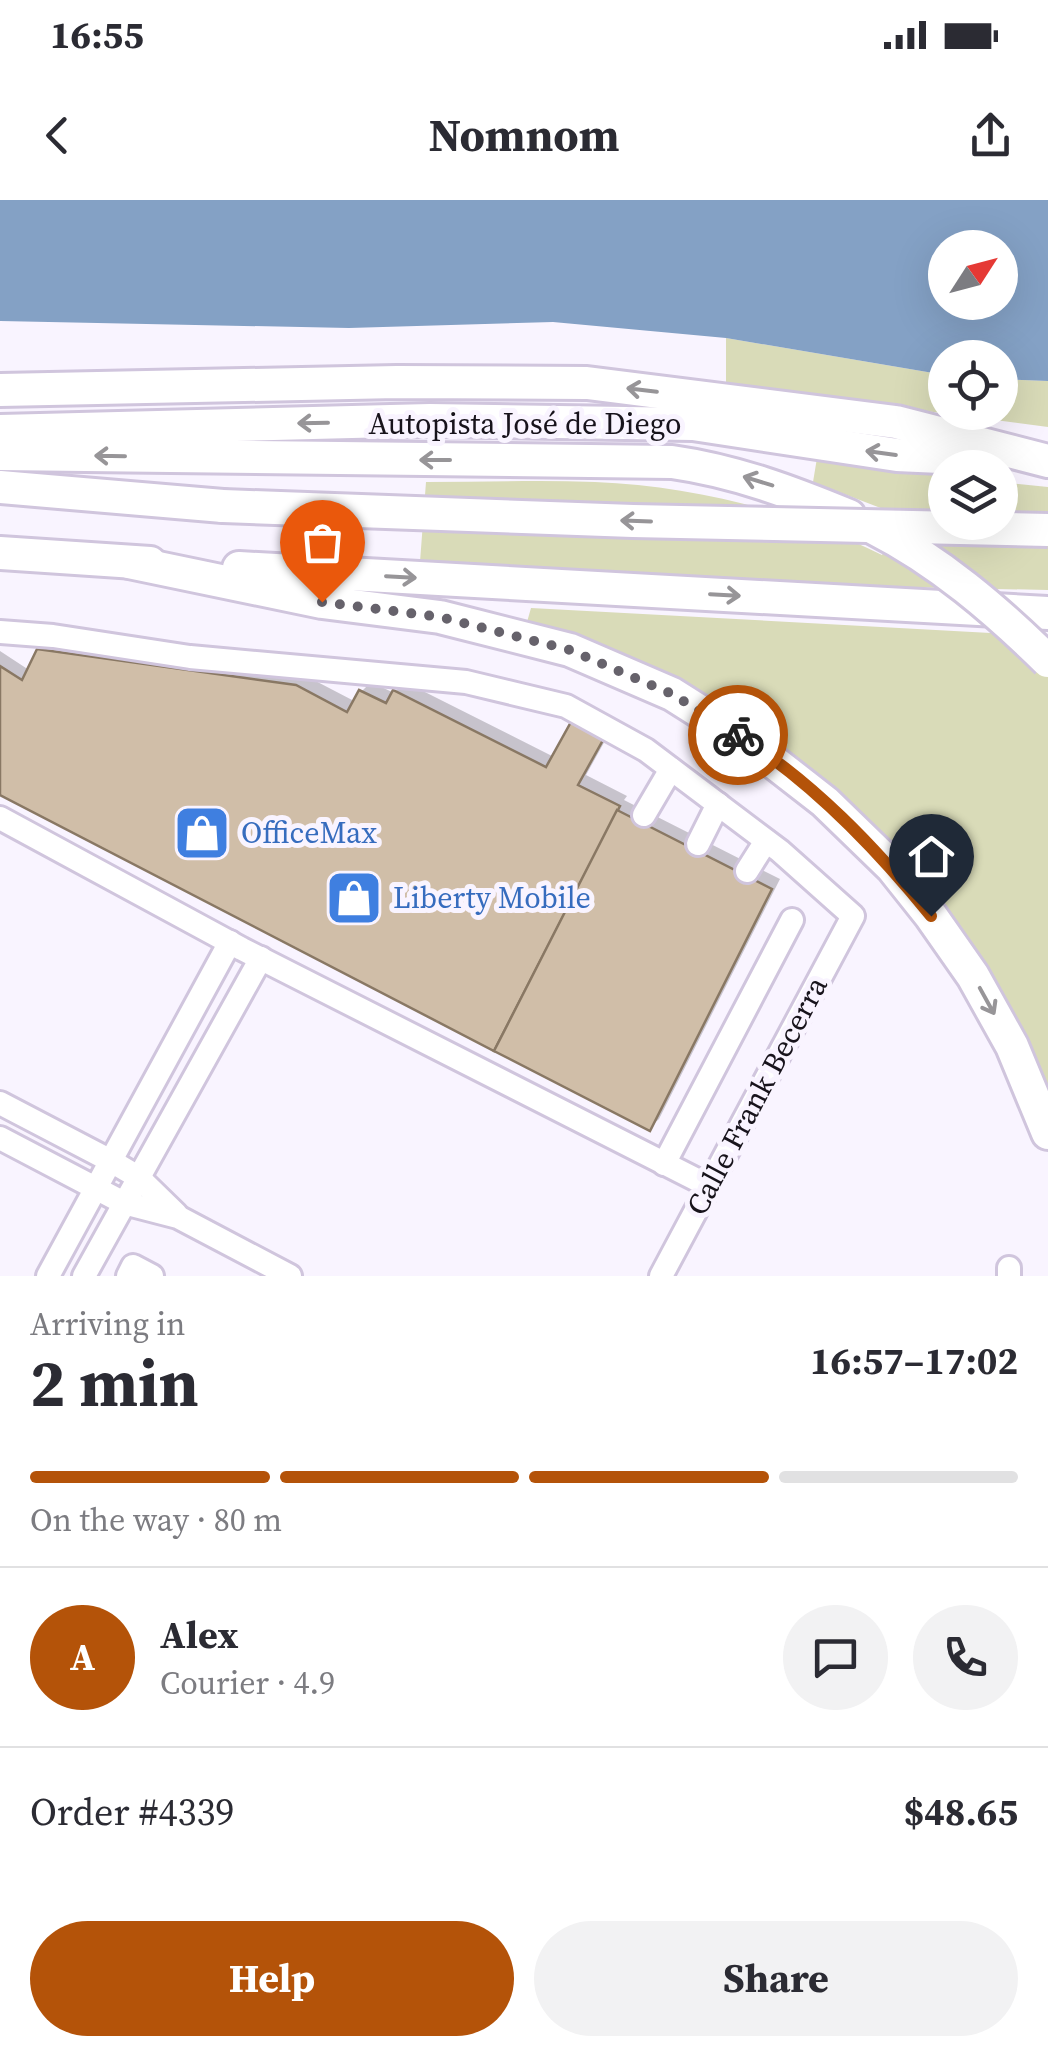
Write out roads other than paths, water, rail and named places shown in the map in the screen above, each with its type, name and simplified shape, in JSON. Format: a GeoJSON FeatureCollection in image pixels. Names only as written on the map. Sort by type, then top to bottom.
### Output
{"type":"FeatureCollection","features":[{"type":"Feature","properties":{"kind":"highway"},"geometry":{"type":"LineString","coordinates":[[0,390],[397,382],[588,383],[896,422],[1048,462]]}},
{"type":"Feature","properties":{"kind":"highway","name":"Autopista José de Diego"},"geometry":{"type":"LineString","coordinates":[[0,431],[430,420],[694,424],[896,455],[1048,462]]}},
{"type":"Feature","properties":{"kind":"highway"},"geometry":{"type":"LineString","coordinates":[[0,454],[672,462],[714,468],[782,488],[902,543],[1016,630],[1048,662]]}},
{"type":"Feature","properties":{"kind":"highway"},"geometry":{"type":"LineString","coordinates":[[0,487],[224,506],[613,521],[1048,530]]}},
{"type":"Feature","properties":{"kind":"highway"},"geometry":{"type":"LineString","coordinates":[[0,553],[1048,613]]}},
{"type":"Feature","properties":{"kind":"highway"},"geometry":{"type":"LineString","coordinates":[[128,562],[322,602],[440,617],[570,650],[672,694],[748,742],[810,790],[892,867],[973,976],[1012,1046],[1048,1133]]}},
{"type":"Feature","properties":{"kind":"street"},"geometry":{"type":"LineString","coordinates":[[0,632],[190,657],[466,682],[566,706],[646,750],[766,840],[747,872]]}},
{"type":"Feature","properties":{"kind":"street"},"geometry":{"type":"LineString","coordinates":[[644,815],[671,769]]}},
{"type":"Feature","properties":{"kind":"street"},"geometry":{"type":"LineString","coordinates":[[698,844],[718,804]]}},
{"type":"Feature","properties":{"kind":"street"},"geometry":{"type":"LineString","coordinates":[[0,818],[230,942],[710,1186]]}},
{"type":"Feature","properties":{"kind":"street","name":"Calle Frank Becerra"},"geometry":{"type":"LineString","coordinates":[[661,1276],[853,916],[766,840]]}},
{"type":"Feature","properties":{"kind":"street"},"geometry":{"type":"LineString","coordinates":[[664,1164],[792,920]]}},
{"type":"Feature","properties":{"kind":"street"},"geometry":{"type":"LineString","coordinates":[[48,1276],[230,942]]}},
{"type":"Feature","properties":{"kind":"street"},"geometry":{"type":"LineString","coordinates":[[84,1276],[261,958]]}},
{"type":"Feature","properties":{"kind":"street"},"geometry":{"type":"LineString","coordinates":[[0,1103],[138,1177],[178,1217]]}},
{"type":"Feature","properties":{"kind":"street"},"geometry":{"type":"LineString","coordinates":[[0,1138],[124,1203],[178,1217],[290,1276]]}},
{"type":"Feature","properties":{"kind":"street"},"geometry":{"type":"LineString","coordinates":[[128,1276],[133,1266],[152,1276]]}},
{"type":"Feature","properties":{"kind":"water"},"geometry":{"type":"Polygon","coordinates":[[[0,200],[1048,200],[1048,381],[1018,380],[1018,340],[928,340],[928,372],[726,338],[553,322],[349,328],[0,321],[0,200]]]}},
{"type":"Feature","properties":{"kind":"place","name":"OfficeMax"},"geometry":{"type":"Point","coordinates":[202,833]}},
{"type":"Feature","properties":{"kind":"place","name":"Liberty Mobile"},"geometry":{"type":"Point","coordinates":[354,898]}}]}
